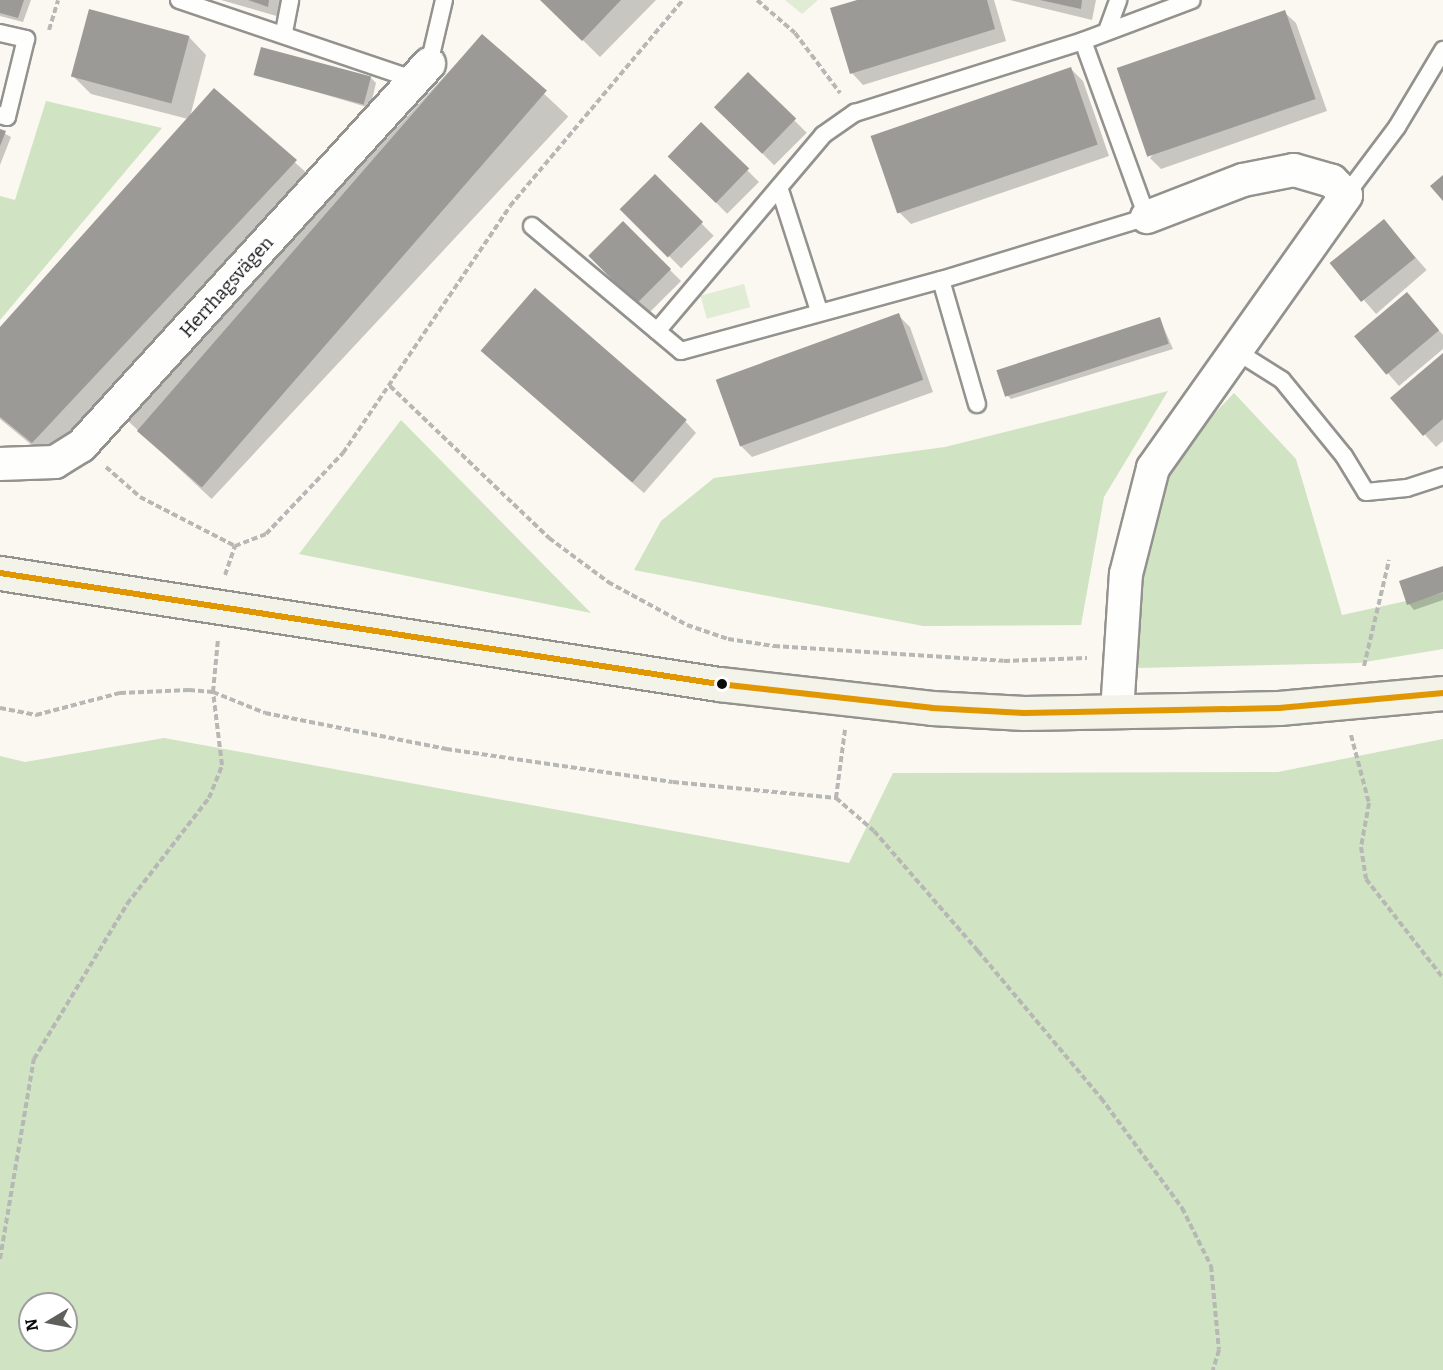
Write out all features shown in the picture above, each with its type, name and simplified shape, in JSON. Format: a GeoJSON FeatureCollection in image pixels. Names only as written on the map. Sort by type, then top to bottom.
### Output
{"type":"FeatureCollection","features":[{"type":"Feature","properties":{"kind":"street","name":"Herrhagsvägen"},"geometry":{"type":"LineString","coordinates":[[0,464],[55,462],[81,446],[420,71]]}},
{"type":"Feature","properties":{"kind":"street"},"geometry":{"type":"LineString","coordinates":[[1118,712],[1126,574],[1153,468],[1346,195],[1332,181],[1294,170],[1243,180],[1148,217]]}},
{"type":"Feature","properties":{"kind":"street"},"geometry":{"type":"LineString","coordinates":[[0,573],[850,700],[1024,713],[1118,712],[1355,703],[1443,693]]}},
{"type":"Feature","properties":{"kind":"lane"},"geometry":{"type":"LineString","coordinates":[[179,0],[420,71],[444,0]]}},
{"type":"Feature","properties":{"kind":"lane"},"geometry":{"type":"LineString","coordinates":[[284,32],[290,0]]}},
{"type":"Feature","properties":{"kind":"lane"},"geometry":{"type":"LineString","coordinates":[[1107,31],[1118,0]]}},
{"type":"Feature","properties":{"kind":"lane"},"geometry":{"type":"LineString","coordinates":[[657,331],[780,190],[823,135],[855,113],[1083,41],[1192,0]]}},
{"type":"Feature","properties":{"kind":"lane"},"geometry":{"type":"LineString","coordinates":[[0,33],[26,39],[7,117],[0,115]]}},
{"type":"Feature","properties":{"kind":"lane"},"geometry":{"type":"LineString","coordinates":[[532,226],[681,351],[941,279],[1148,217],[1083,41]]}},
{"type":"Feature","properties":{"kind":"lane"},"geometry":{"type":"LineString","coordinates":[[1346,195],[1397,127],[1443,50]]}},
{"type":"Feature","properties":{"kind":"lane"},"geometry":{"type":"LineString","coordinates":[[780,190],[819,311]]}},
{"type":"Feature","properties":{"kind":"lane"},"geometry":{"type":"LineString","coordinates":[[941,279],[977,404]]}},
{"type":"Feature","properties":{"kind":"lane"},"geometry":{"type":"LineString","coordinates":[[1236,351],[1282,380],[1366,492],[1407,488],[1443,476]]}},
{"type":"Feature","properties":{"kind":"path"},"geometry":{"type":"LineString","coordinates":[[81,446],[140,497],[235,546],[266,534],[343,453],[531,179],[683,0]]}},
{"type":"Feature","properties":{"kind":"path"},"geometry":{"type":"LineString","coordinates":[[757,0],[795,33],[855,113]]}},
{"type":"Feature","properties":{"kind":"path"},"geometry":{"type":"LineString","coordinates":[[390,386],[549,538],[608,582],[687,625],[728,639],[774,646],[1004,661],[1121,655]]}},
{"type":"Feature","properties":{"kind":"path"},"geometry":{"type":"LineString","coordinates":[[222,585],[235,546]]}},
{"type":"Feature","properties":{"kind":"path"},"geometry":{"type":"LineString","coordinates":[[1389,560],[1355,703],[1351,734],[1369,802],[1361,847],[1366,879],[1443,978]]}},
{"type":"Feature","properties":{"kind":"path"},"geometry":{"type":"LineString","coordinates":[[0,1259],[34,1059],[127,904],[209,798],[222,765],[213,692],[219,630]]}},
{"type":"Feature","properties":{"kind":"path"},"geometry":{"type":"LineString","coordinates":[[0,708],[36,715],[120,693],[213,692],[265,713],[446,749],[673,782],[836,798],[874,831],[978,951],[1101,1098],[1182,1208],[1211,1266],[1219,1350],[1213,1370]]}},
{"type":"Feature","properties":{"kind":"path"},"geometry":{"type":"LineString","coordinates":[[836,798],[850,700]]}},
{"type":"Feature","properties":{"kind":"green space"},"geometry":{"type":"Polygon","coordinates":[[[785,0],[818,0],[802,14],[785,0]]]}},
{"type":"Feature","properties":{"kind":"green space"},"geometry":{"type":"Polygon","coordinates":[[[46,101],[162,128],[0,320],[0,196],[15,200],[46,101]]]}},
{"type":"Feature","properties":{"kind":"green space"},"geometry":{"type":"Polygon","coordinates":[[[744,284],[750,307],[707,319],[701,296],[744,284]]]}},
{"type":"Feature","properties":{"kind":"green space"},"geometry":{"type":"Polygon","coordinates":[[[1168,391],[1104,497],[1081,625],[923,626],[634,570],[661,521],[714,478],[945,447],[1168,391]]]}},
{"type":"Feature","properties":{"kind":"green space"},"geometry":{"type":"Polygon","coordinates":[[[1234,393],[1296,459],[1342,615],[1443,593],[1443,649],[1359,663],[1135,668],[1143,530],[1177,453],[1234,393]]]}},
{"type":"Feature","properties":{"kind":"green space"},"geometry":{"type":"Polygon","coordinates":[[[401,420],[591,613],[299,554],[401,420]]]}},
{"type":"Feature","properties":{"kind":"green space"},"geometry":{"type":"Polygon","coordinates":[[[164,738],[849,863],[893,773],[1278,772],[1443,739],[1443,1370],[0,1370],[0,756],[25,762],[164,738]]]}},
{"type":"Feature","properties":{"kind":"building"},"geometry":{"type":"Polygon","coordinates":[[[0,0],[24,0],[18,18],[0,13],[0,0]]]}},
{"type":"Feature","properties":{"kind":"building"},"geometry":{"type":"Polygon","coordinates":[[[248,0],[269,0],[268,7],[248,0]]]}},
{"type":"Feature","properties":{"kind":"building"},"geometry":{"type":"Polygon","coordinates":[[[540,0],[621,0],[582,41],[540,0]]]}},
{"type":"Feature","properties":{"kind":"building"},"geometry":{"type":"Polygon","coordinates":[[[857,0],[987,0],[995,29],[850,74],[830,8],[857,0]]]}},
{"type":"Feature","properties":{"kind":"building"},"geometry":{"type":"Polygon","coordinates":[[[1040,0],[1082,0],[1081,9],[1040,0]]]}},
{"type":"Feature","properties":{"kind":"building"},"geometry":{"type":"Polygon","coordinates":[[[89,9],[189,36],[171,104],[71,77],[89,9]]]}},
{"type":"Feature","properties":{"kind":"building"},"geometry":{"type":"Polygon","coordinates":[[[1285,10],[1316,99],[1147,157],[1117,68],[1285,10]]]}},
{"type":"Feature","properties":{"kind":"building"},"geometry":{"type":"Polygon","coordinates":[[[482,34],[547,90],[202,487],[137,431],[482,34]]]}},
{"type":"Feature","properties":{"kind":"building"},"geometry":{"type":"Polygon","coordinates":[[[261,47],[371,77],[364,105],[253,75],[261,47]]]}},
{"type":"Feature","properties":{"kind":"building"},"geometry":{"type":"Polygon","coordinates":[[[1071,67],[1098,145],[897,214],[871,136],[1071,67]]]}},
{"type":"Feature","properties":{"kind":"building"},"geometry":{"type":"Polygon","coordinates":[[[748,72],[796,119],[762,154],[714,107],[748,72]]]}},
{"type":"Feature","properties":{"kind":"building"},"geometry":{"type":"Polygon","coordinates":[[[214,88],[297,160],[32,443],[0,417],[0,327],[214,88]]]}},
{"type":"Feature","properties":{"kind":"building"},"geometry":{"type":"Polygon","coordinates":[[[701,122],[749,169],[716,203],[668,157],[701,122]]]}},
{"type":"Feature","properties":{"kind":"building"},"geometry":{"type":"Polygon","coordinates":[[[0,129],[6,131],[0,146],[0,129]]]}},
{"type":"Feature","properties":{"kind":"building"},"geometry":{"type":"Polygon","coordinates":[[[655,174],[703,222],[668,257],[620,209],[655,174]]]}},
{"type":"Feature","properties":{"kind":"building"},"geometry":{"type":"Polygon","coordinates":[[[1443,175],[1443,201],[1430,186],[1443,175]]]}},
{"type":"Feature","properties":{"kind":"building"},"geometry":{"type":"Polygon","coordinates":[[[1384,219],[1415,258],[1361,302],[1330,263],[1384,219]]]}},
{"type":"Feature","properties":{"kind":"building"},"geometry":{"type":"Polygon","coordinates":[[[623,221],[671,269],[636,304],[588,256],[623,221]]]}},
{"type":"Feature","properties":{"kind":"building"},"geometry":{"type":"Polygon","coordinates":[[[535,288],[687,420],[632,483],[481,351],[535,288]]]}},
{"type":"Feature","properties":{"kind":"building"},"geometry":{"type":"Polygon","coordinates":[[[1407,292],[1439,330],[1386,375],[1354,336],[1407,292]]]}},
{"type":"Feature","properties":{"kind":"building"},"geometry":{"type":"Polygon","coordinates":[[[899,313],[923,380],[740,446],[716,380],[899,313]]]}},
{"type":"Feature","properties":{"kind":"building"},"geometry":{"type":"Polygon","coordinates":[[[1160,317],[1169,344],[1005,397],[996,370],[1160,317]]]}},
{"type":"Feature","properties":{"kind":"building"},"geometry":{"type":"Polygon","coordinates":[[[1443,353],[1443,419],[1423,436],[1390,398],[1443,353]]]}},
{"type":"Feature","properties":{"kind":"building"},"geometry":{"type":"Polygon","coordinates":[[[1443,566],[1443,592],[1407,605],[1399,581],[1443,566]]]}},
{"type":"Feature","properties":{"kind":"transit line"},"geometry":{"type":"LineString","coordinates":[[0,573],[719,684],[932,708],[1024,713],[1279,708],[1443,693]]}}]}
